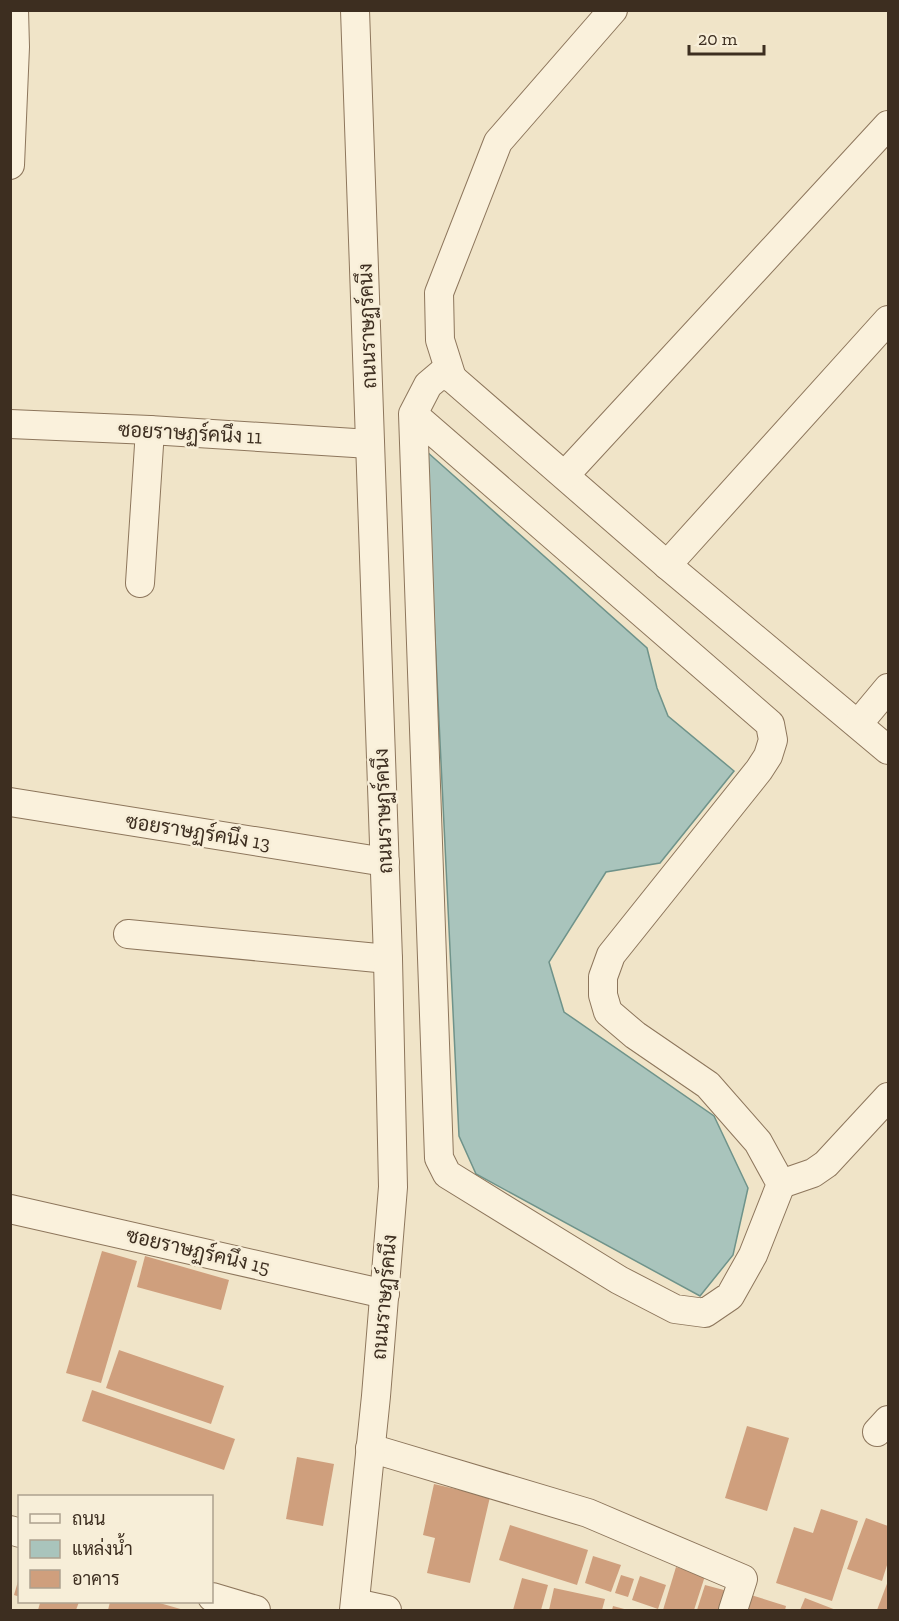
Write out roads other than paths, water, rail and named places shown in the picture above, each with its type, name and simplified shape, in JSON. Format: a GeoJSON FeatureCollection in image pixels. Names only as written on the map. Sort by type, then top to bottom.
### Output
{"type":"FeatureCollection","features":[{"type":"Feature","properties":{"kind":"street"},"geometry":{"type":"LineString","coordinates":[[10,165],[15,47],[14,10]]}},
{"type":"Feature","properties":{"kind":"street","name":"ถนนราษฏร์คนึง"},"geometry":{"type":"LineString","coordinates":[[355,10],[385,862],[393,1186],[355,1607]]}},
{"type":"Feature","properties":{"kind":"street"},"geometry":{"type":"LineString","coordinates":[[452,378],[440,340],[439,293],[498,142],[613,10]]}},
{"type":"Feature","properties":{"kind":"street"},"geometry":{"type":"LineString","coordinates":[[565,475],[888,125]]}},
{"type":"Feature","properties":{"kind":"street"},"geometry":{"type":"LineString","coordinates":[[667,565],[888,320]]}},
{"type":"Feature","properties":{"kind":"street"},"geometry":{"type":"LineString","coordinates":[[781,1184],[753,1255],[730,1296],[705,1313],[675,1309],[619,1280],[447,1174],[439,1158],[413,414],[428,385],[441,374],[452,378],[667,565],[888,750]]}},
{"type":"Feature","properties":{"kind":"street"},"geometry":{"type":"LineString","coordinates":[[413,414],[770,724],[773,740],[768,756],[610,955],[603,978],[603,995],[608,1012],[636,1035],[708,1085],[758,1142],[781,1184]]}},
{"type":"Feature","properties":{"kind":"street","name":"ซอยราษฏร์คนึง 11"},"geometry":{"type":"LineString","coordinates":[[10,424],[370,444]]}},
{"type":"Feature","properties":{"kind":"street"},"geometry":{"type":"LineString","coordinates":[[140,583],[150,430]]}},
{"type":"Feature","properties":{"kind":"street"},"geometry":{"type":"LineString","coordinates":[[858,724],[888,688]]}},
{"type":"Feature","properties":{"kind":"street","name":"ซอยราษฏร์คนึง 13"},"geometry":{"type":"LineString","coordinates":[[10,802],[385,862]]}},
{"type":"Feature","properties":{"kind":"street"},"geometry":{"type":"LineString","coordinates":[[128,934],[388,959]]}},
{"type":"Feature","properties":{"kind":"street"},"geometry":{"type":"LineString","coordinates":[[781,1184],[806,1176],[826,1164],[888,1097]]}},
{"type":"Feature","properties":{"kind":"street","name":"ซอยราษฏร์คนึง 15"},"geometry":{"type":"LineString","coordinates":[[10,1209],[385,1294]]}},
{"type":"Feature","properties":{"kind":"street"},"geometry":{"type":"LineString","coordinates":[[370,1448],[588,1513],[743,1579],[733,1611]]}},
{"type":"Feature","properties":{"kind":"street"},"geometry":{"type":"LineString","coordinates":[[213,1597],[256,1611]]}},
{"type":"Feature","properties":{"kind":"street"},"geometry":{"type":"LineString","coordinates":[[355,1607],[387,1611]]}},
{"type":"Feature","properties":{"kind":"water"},"geometry":{"type":"Polygon","coordinates":[[[426,451],[647,648],[657,688],[668,716],[734,771],[660,863],[606,872],[549,962],[564,1012],[714,1116],[748,1188],[733,1255],[700,1296],[476,1174],[459,1136],[426,451]]]}}]}
